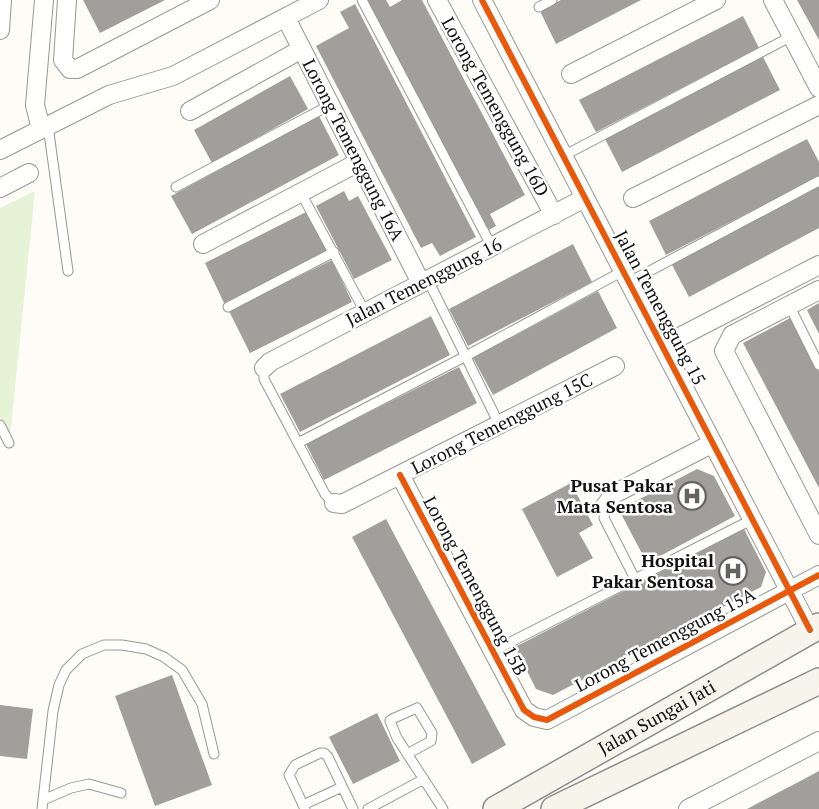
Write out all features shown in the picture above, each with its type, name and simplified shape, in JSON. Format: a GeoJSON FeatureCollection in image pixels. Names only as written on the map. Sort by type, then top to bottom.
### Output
{"type":"FeatureCollection","features":[{"type":"Feature","properties":{"kind":"main road","name":"Jalan Sungai Jati"},"geometry":{"type":"LineString","coordinates":[[496,809],[815,628]]}},
{"type":"Feature","properties":{"kind":"main road","name":"Jalan Sungai Jati"},"geometry":{"type":"LineString","coordinates":[[554,809],[819,681]]}},
{"type":"Feature","properties":{"kind":"street"},"geometry":{"type":"LineString","coordinates":[[0,30],[2,0]]}},
{"type":"Feature","properties":{"kind":"street"},"geometry":{"type":"LineString","coordinates":[[44,0],[35,104],[44,128]]}},
{"type":"Feature","properties":{"kind":"street"},"geometry":{"type":"LineString","coordinates":[[67,0],[63,60],[70,69],[77,69],[210,0]]}},
{"type":"Feature","properties":{"kind":"street"},"geometry":{"type":"LineString","coordinates":[[0,150],[110,95],[173,76],[319,0]]}},
{"type":"Feature","properties":{"kind":"street","name":"Lorong Temenggung 16D"},"geometry":{"type":"LineString","coordinates":[[437,0],[554,214]]}},
{"type":"Feature","properties":{"kind":"street","name":"Jalan Temenggung 15"},"geometry":{"type":"LineString","coordinates":[[482,0],[790,590],[815,628]]}},
{"type":"Feature","properties":{"kind":"street"},"geometry":{"type":"LineString","coordinates":[[571,74],[716,0]]}},
{"type":"Feature","properties":{"kind":"street"},"geometry":{"type":"LineString","coordinates":[[773,0],[819,88]]}},
{"type":"Feature","properties":{"kind":"street","name":"Lorong Temenggung 16A"},"geometry":{"type":"LineString","coordinates":[[286,18],[359,162],[424,282]]}},
{"type":"Feature","properties":{"kind":"street"},"geometry":{"type":"LineString","coordinates":[[190,111],[302,50]]}},
{"type":"Feature","properties":{"kind":"street"},"geometry":{"type":"LineString","coordinates":[[633,198],[819,105]]}},
{"type":"Feature","properties":{"kind":"street"},"geometry":{"type":"LineString","coordinates":[[203,244],[359,162]]}},
{"type":"Feature","properties":{"kind":"street"},"geometry":{"type":"LineString","coordinates":[[0,188],[29,173]]}},
{"type":"Feature","properties":{"kind":"street","name":"Jalan Temenggung 16"},"geometry":{"type":"LineString","coordinates":[[264,368],[270,362],[586,198]]}},
{"type":"Feature","properties":{"kind":"street"},"geometry":{"type":"LineString","coordinates":[[662,346],[819,265]]}},
{"type":"Feature","properties":{"kind":"street"},"geometry":{"type":"LineString","coordinates":[[819,290],[732,335],[724,351],[819,535]]}},
{"type":"Feature","properties":{"kind":"street","name":"Lorong Temenggung 15C"},"geometry":{"type":"LineString","coordinates":[[334,502],[342,504],[615,366]]}},
{"type":"Feature","properties":{"kind":"street"},"geometry":{"type":"LineString","coordinates":[[604,506],[614,494],[713,443]]}},
{"type":"Feature","properties":{"kind":"street","name":"Lorong Temenggung 15B"},"geometry":{"type":"LineString","coordinates":[[400,475],[524,710]]}},
{"type":"Feature","properties":{"kind":"street","name":"Lorong Temenggung 15A"},"geometry":{"type":"LineString","coordinates":[[524,710],[534,717],[547,720],[819,575]]}},
{"type":"Feature","properties":{"kind":"street"},"geometry":{"type":"LineString","coordinates":[[688,809],[819,741]]}},
{"type":"Feature","properties":{"kind":"lane"},"geometry":{"type":"LineString","coordinates":[[362,0],[492,247]]}},
{"type":"Feature","properties":{"kind":"lane"},"geometry":{"type":"LineString","coordinates":[[539,7],[552,0]]}},
{"type":"Feature","properties":{"kind":"lane"},"geometry":{"type":"LineString","coordinates":[[564,156],[792,36]]}},
{"type":"Feature","properties":{"kind":"lane"},"geometry":{"type":"LineString","coordinates":[[176,188],[330,105]]}},
{"type":"Feature","properties":{"kind":"lane"},"geometry":{"type":"LineString","coordinates":[[44,128],[68,271]]}},
{"type":"Feature","properties":{"kind":"lane"},"geometry":{"type":"LineString","coordinates":[[298,443],[466,356],[819,181]]}},
{"type":"Feature","properties":{"kind":"lane"},"geometry":{"type":"LineString","coordinates":[[301,193],[365,312]]}},
{"type":"Feature","properties":{"kind":"lane"},"geometry":{"type":"LineString","coordinates":[[228,307],[334,252]]}},
{"type":"Feature","properties":{"kind":"lane"},"geometry":{"type":"LineString","coordinates":[[424,282],[466,356],[499,424]]}},
{"type":"Feature","properties":{"kind":"lane"},"geometry":{"type":"LineString","coordinates":[[788,305],[819,365]]}},
{"type":"Feature","properties":{"kind":"lane"},"geometry":{"type":"LineString","coordinates":[[264,368],[264,379],[325,494],[334,502]]}},
{"type":"Feature","properties":{"kind":"lane"},"geometry":{"type":"LineString","coordinates":[[0,426],[9,443]]}},
{"type":"Feature","properties":{"kind":"lane"},"geometry":{"type":"LineString","coordinates":[[604,506],[604,518],[635,579]]}},
{"type":"Feature","properties":{"kind":"lane"},"geometry":{"type":"LineString","coordinates":[[493,651],[753,519]]}},
{"type":"Feature","properties":{"kind":"lane"},"geometry":{"type":"LineString","coordinates":[[43,805],[59,684],[66,670],[82,654],[104,645],[122,645],[146,649],[164,657],[182,670],[202,704],[214,754]]}},
{"type":"Feature","properties":{"kind":"lane"},"geometry":{"type":"LineString","coordinates":[[408,754],[431,741],[432,738],[432,733],[417,708],[390,721],[397,738],[443,809]]}},
{"type":"Feature","properties":{"kind":"lane"},"geometry":{"type":"LineString","coordinates":[[342,787],[304,807],[289,774],[295,765],[320,753],[324,753],[328,757],[353,809]]}},
{"type":"Feature","properties":{"kind":"lane"},"geometry":{"type":"LineString","coordinates":[[368,809],[424,779]]}},
{"type":"Feature","properties":{"kind":"lane"},"geometry":{"type":"LineString","coordinates":[[43,805],[72,788],[89,784],[121,794]]}},
{"type":"Feature","properties":{"kind":"green space"},"geometry":{"type":"Polygon","coordinates":[[[35,191],[10,437],[0,417],[0,208],[35,191]]]}},
{"type":"Feature","properties":{"kind":"building"},"geometry":{"type":"Polygon","coordinates":[[[83,0],[165,0],[100,33],[83,0]]]}},
{"type":"Feature","properties":{"kind":"building"},"geometry":{"type":"Polygon","coordinates":[[[364,0],[386,0],[390,7],[402,0],[422,0],[525,195],[490,214],[496,226],[485,232],[364,0]]]}},
{"type":"Feature","properties":{"kind":"building"},"geometry":{"type":"Polygon","coordinates":[[[561,0],[641,0],[556,44],[540,11],[561,0]]]}},
{"type":"Feature","properties":{"kind":"building"},"geometry":{"type":"Polygon","coordinates":[[[797,0],[819,0],[819,40],[802,9],[797,0]]]}},
{"type":"Feature","properties":{"kind":"building"},"geometry":{"type":"Polygon","coordinates":[[[355,4],[476,237],[440,256],[432,243],[421,248],[316,46],[349,28],[340,12],[355,4]]]}},
{"type":"Feature","properties":{"kind":"building"},"geometry":{"type":"Polygon","coordinates":[[[743,16],[759,48],[596,132],[579,100],[743,16]]]}},
{"type":"Feature","properties":{"kind":"building"},"geometry":{"type":"Polygon","coordinates":[[[762,55],[780,90],[622,172],[604,137],[762,55]]]}},
{"type":"Feature","properties":{"kind":"building"},"geometry":{"type":"Polygon","coordinates":[[[290,76],[308,109],[212,163],[194,130],[290,76]]]}},
{"type":"Feature","properties":{"kind":"building"},"geometry":{"type":"Polygon","coordinates":[[[319,116],[339,155],[192,234],[171,196],[319,116]]]}},
{"type":"Feature","properties":{"kind":"building"},"geometry":{"type":"Polygon","coordinates":[[[807,139],[819,162],[819,176],[666,255],[649,221],[807,139]]]}},
{"type":"Feature","properties":{"kind":"building"},"geometry":{"type":"Polygon","coordinates":[[[819,186],[819,228],[689,297],[671,263],[819,186]]]}},
{"type":"Feature","properties":{"kind":"building"},"geometry":{"type":"Polygon","coordinates":[[[344,191],[349,201],[358,196],[392,260],[354,279],[316,206],[344,191]]]}},
{"type":"Feature","properties":{"kind":"building"},"geometry":{"type":"Polygon","coordinates":[[[308,211],[328,251],[224,303],[205,263],[308,211]]]}},
{"type":"Feature","properties":{"kind":"building"},"geometry":{"type":"Polygon","coordinates":[[[573,244],[592,282],[468,346],[449,309],[573,244]]]}},
{"type":"Feature","properties":{"kind":"building"},"geometry":{"type":"Polygon","coordinates":[[[332,260],[352,302],[250,353],[229,311],[332,260]]]}},
{"type":"Feature","properties":{"kind":"building"},"geometry":{"type":"Polygon","coordinates":[[[598,291],[617,328],[493,395],[473,358],[598,291]]]}},
{"type":"Feature","properties":{"kind":"building"},"geometry":{"type":"Polygon","coordinates":[[[819,303],[819,334],[807,310],[819,303]]]}},
{"type":"Feature","properties":{"kind":"building"},"geometry":{"type":"Polygon","coordinates":[[[431,316],[450,355],[300,432],[280,394],[431,316]]]}},
{"type":"Feature","properties":{"kind":"building"},"geometry":{"type":"Polygon","coordinates":[[[792,317],[819,369],[819,488],[743,343],[792,317]]]}},
{"type":"Feature","properties":{"kind":"building"},"geometry":{"type":"Polygon","coordinates":[[[459,367],[477,403],[324,480],[306,444],[459,367]]]}},
{"type":"Feature","properties":{"kind":"building"},"geometry":{"type":"Polygon","coordinates":[[[697,469],[714,476],[735,516],[647,563],[619,510],[697,469]]]}},
{"type":"Feature","properties":{"kind":"building"},"geometry":{"type":"Polygon","coordinates":[[[571,483],[593,525],[579,533],[593,558],[557,577],[522,509],[571,483]]]}},
{"type":"Feature","properties":{"kind":"building"},"geometry":{"type":"Polygon","coordinates":[[[386,519],[506,745],[472,764],[352,537],[386,519]]]}},
{"type":"Feature","properties":{"kind":"building"},"geometry":{"type":"Polygon","coordinates":[[[744,529],[766,572],[761,587],[553,695],[536,689],[515,647],[744,529]]]}},
{"type":"Feature","properties":{"kind":"building"},"geometry":{"type":"Polygon","coordinates":[[[172,675],[212,785],[155,806],[115,696],[172,675]]]}},
{"type":"Feature","properties":{"kind":"building"},"geometry":{"type":"Polygon","coordinates":[[[0,705],[33,709],[27,759],[0,756],[0,705]]]}},
{"type":"Feature","properties":{"kind":"building"},"geometry":{"type":"Polygon","coordinates":[[[377,713],[400,761],[353,784],[329,737],[377,713]]]}},
{"type":"Feature","properties":{"kind":"building"},"geometry":{"type":"Polygon","coordinates":[[[819,771],[819,809],[747,809],[806,778],[819,771]]]}},
{"type":"Feature","properties":{"kind":"cycle path"},"geometry":{"type":"LineString","coordinates":[[482,0],[810,630]]}},
{"type":"Feature","properties":{"kind":"cycle path"},"geometry":{"type":"LineString","coordinates":[[400,475],[524,710],[534,717],[547,720],[819,575]]}},
{"type":"Feature","properties":{"kind":"place","name":"Pusat Pakar Mata Sentosa"},"geometry":{"type":"Point","coordinates":[692,496]}},
{"type":"Feature","properties":{"kind":"place","name":"Hospital Pakar Sentosa"},"geometry":{"type":"Point","coordinates":[733,571]}}]}
